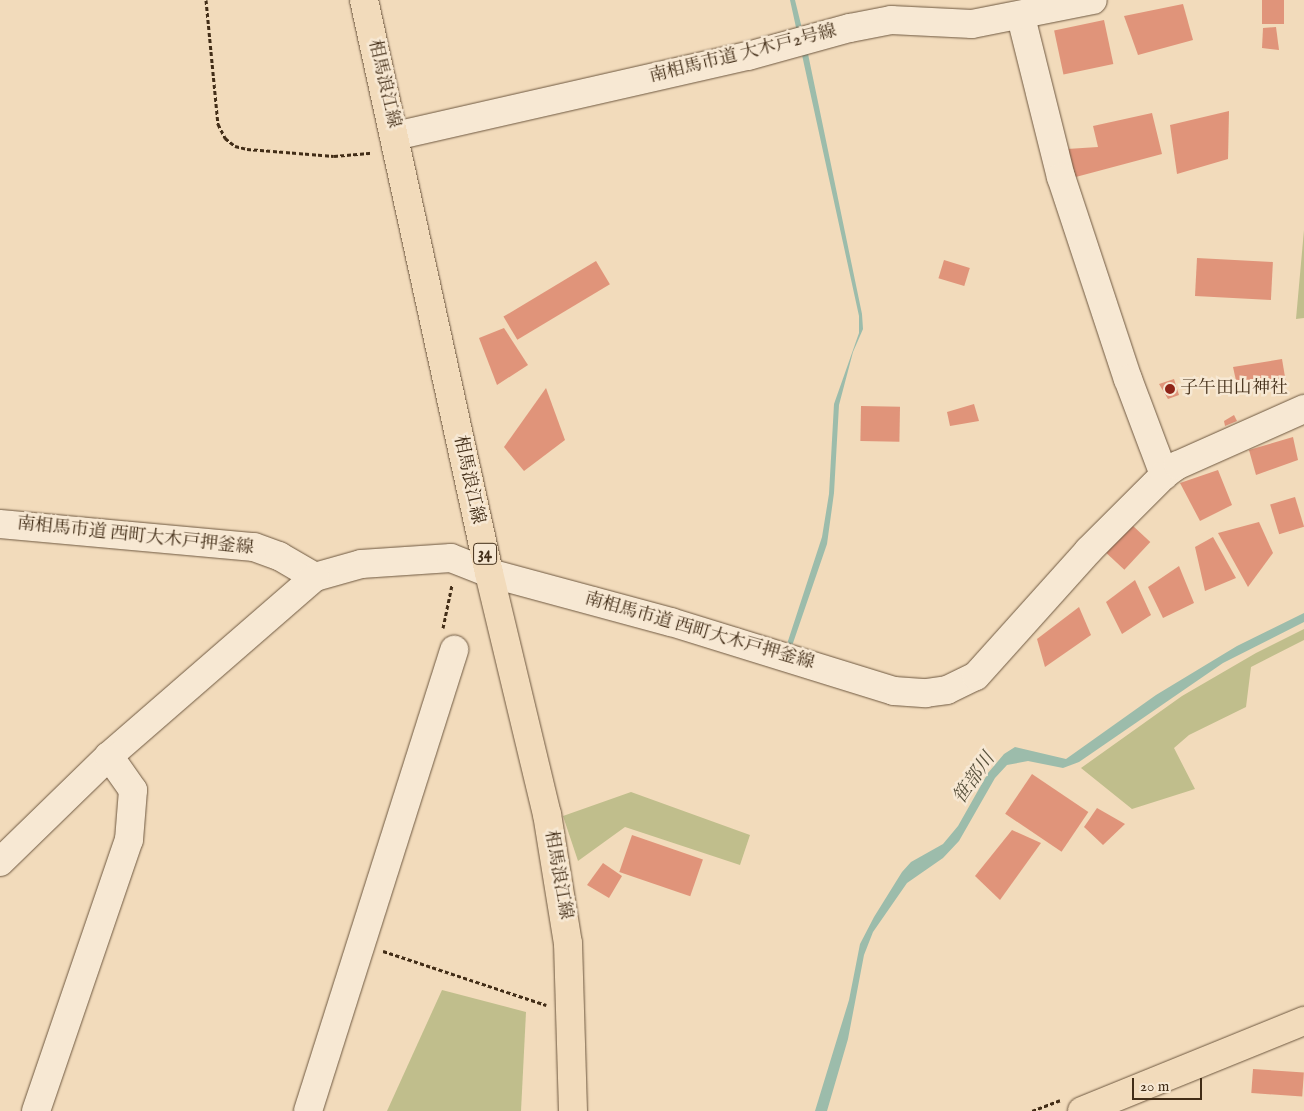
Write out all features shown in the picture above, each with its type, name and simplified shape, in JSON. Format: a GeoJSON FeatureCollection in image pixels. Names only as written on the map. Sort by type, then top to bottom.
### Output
{"type":"FeatureCollection","features":[{"type":"Feature","properties":{"kind":"main road","name":"相馬浪江線"},"geometry":{"type":"LineString","coordinates":[[364,0],[489,574],[546,814],[568,942],[572,1015],[573,1111]]}},
{"type":"Feature","properties":{"kind":"main road"},"geometry":{"type":"LineString","coordinates":[[1082,1111],[1304,1021]]}},
{"type":"Feature","properties":{"kind":"street","name":"南相馬市道 大木戸2号線"},"geometry":{"type":"LineString","coordinates":[[396,143],[748,56],[850,28],[891,20],[972,24],[1021,17],[1093,0]]}},
{"type":"Feature","properties":{"kind":"street"},"geometry":{"type":"LineString","coordinates":[[1021,17],[1061,176],[1128,379],[1164,474]]}},
{"type":"Feature","properties":{"kind":"street","name":"南相馬市道 西町大木戸押釜線"},"geometry":{"type":"LineString","coordinates":[[0,524],[254,547],[279,556],[315,577],[361,564],[451,558],[489,574],[672,622],[894,692],[907,694],[947,690],[962,685],[988,665],[1088,551],[1164,474],[1304,409]]}},
{"type":"Feature","properties":{"kind":"street"},"geometry":{"type":"LineString","coordinates":[[0,862],[109,756],[315,577]]}},
{"type":"Feature","properties":{"kind":"street"},"geometry":{"type":"LineString","coordinates":[[308,1111],[362,944],[448,643]]}},
{"type":"Feature","properties":{"kind":"street"},"geometry":{"type":"LineString","coordinates":[[36,1111],[129,840],[133,790],[109,756]]}},
{"type":"Feature","properties":{"kind":"path"},"geometry":{"type":"LineString","coordinates":[[206,0],[218,124],[225,138],[235,146],[247,149],[334,156],[396,143]]}},
{"type":"Feature","properties":{"kind":"path"},"geometry":{"type":"LineString","coordinates":[[448,643],[453,580]]}},
{"type":"Feature","properties":{"kind":"path"},"geometry":{"type":"LineString","coordinates":[[362,944],[572,1015]]}},
{"type":"Feature","properties":{"kind":"shaded area"},"geometry":{"type":"Polygon","coordinates":[[[790,0],[795,0],[807,49],[862,314],[863,329],[853,352],[839,405],[834,493],[827,544],[792,646],[787,644],[822,537],[829,494],[834,404],[859,333],[859,316],[790,0]]]}},
{"type":"Feature","properties":{"kind":"shaded area"},"geometry":{"type":"Polygon","coordinates":[[[1304,230],[1304,318],[1296,319],[1304,230]]]}},
{"type":"Feature","properties":{"kind":"shaded area"},"geometry":{"type":"Polygon","coordinates":[[[1304,613],[1304,622],[1223,663],[1079,762],[1063,768],[1028,761],[1007,765],[995,778],[959,841],[943,858],[907,883],[873,932],[864,955],[848,1039],[827,1111],[815,1111],[849,1000],[860,944],[874,917],[902,872],[911,862],[943,844],[958,826],[988,773],[1004,754],[1015,747],[1066,759],[1156,695],[1237,646],[1304,613]]]}},
{"type":"Feature","properties":{"kind":"shaded area"},"geometry":{"type":"Polygon","coordinates":[[[1304,629],[1304,640],[1251,667],[1246,707],[1189,735],[1174,748],[1195,789],[1132,809],[1081,768],[1182,696],[1256,653],[1304,629]]]}},
{"type":"Feature","properties":{"kind":"shaded area"},"geometry":{"type":"Polygon","coordinates":[[[631,792],[750,835],[740,865],[625,827],[578,861],[563,816],[631,792]]]}},
{"type":"Feature","properties":{"kind":"shaded area"},"geometry":{"type":"Polygon","coordinates":[[[442,990],[526,1012],[521,1111],[387,1111],[442,990]]]}},
{"type":"Feature","properties":{"kind":"building"},"geometry":{"type":"Polygon","coordinates":[[[1262,0],[1284,0],[1284,24],[1262,24],[1262,0]]]}},
{"type":"Feature","properties":{"kind":"building"},"geometry":{"type":"Polygon","coordinates":[[[1183,4],[1193,40],[1138,55],[1124,16],[1183,4]]]}},
{"type":"Feature","properties":{"kind":"building"},"geometry":{"type":"Polygon","coordinates":[[[1104,20],[1113,64],[1063,75],[1054,31],[1104,20]]]}},
{"type":"Feature","properties":{"kind":"building"},"geometry":{"type":"Polygon","coordinates":[[[1276,27],[1279,50],[1262,48],[1263,28],[1276,27]]]}},
{"type":"Feature","properties":{"kind":"building"},"geometry":{"type":"Polygon","coordinates":[[[1229,111],[1228,159],[1177,174],[1170,125],[1229,111]]]}},
{"type":"Feature","properties":{"kind":"building"},"geometry":{"type":"Polygon","coordinates":[[[1152,113],[1162,154],[1072,178],[1067,149],[1098,147],[1093,126],[1152,113]]]}},
{"type":"Feature","properties":{"kind":"building"},"geometry":{"type":"Polygon","coordinates":[[[1197,258],[1273,262],[1271,300],[1195,296],[1197,258]]]}},
{"type":"Feature","properties":{"kind":"building"},"geometry":{"type":"Polygon","coordinates":[[[944,260],[970,268],[964,286],[938,278],[944,260]]]}},
{"type":"Feature","properties":{"kind":"building"},"geometry":{"type":"Polygon","coordinates":[[[596,261],[610,284],[517,340],[503,317],[596,261]]]}},
{"type":"Feature","properties":{"kind":"building"},"geometry":{"type":"Polygon","coordinates":[[[504,328],[528,365],[497,385],[479,338],[504,328]]]}},
{"type":"Feature","properties":{"kind":"building"},"geometry":{"type":"Polygon","coordinates":[[[1282,359],[1286,383],[1239,394],[1233,367],[1282,359]]]}},
{"type":"Feature","properties":{"kind":"building","name":"子午田山神社"},"geometry":{"type":"Polygon","coordinates":[[[1174,379],[1179,395],[1168,399],[1159,384],[1174,379]]]}},
{"type":"Feature","properties":{"kind":"building"},"geometry":{"type":"Polygon","coordinates":[[[546,388],[565,440],[524,471],[504,447],[546,388]]]}},
{"type":"Feature","properties":{"kind":"building"},"geometry":{"type":"Polygon","coordinates":[[[974,404],[979,421],[950,426],[947,412],[974,404]]]}},
{"type":"Feature","properties":{"kind":"building"},"geometry":{"type":"Polygon","coordinates":[[[861,406],[900,407],[899,442],[860,441],[861,406]]]}},
{"type":"Feature","properties":{"kind":"building"},"geometry":{"type":"Polygon","coordinates":[[[1234,415],[1237,421],[1225,426],[1224,421],[1234,415]]]}},
{"type":"Feature","properties":{"kind":"building"},"geometry":{"type":"Polygon","coordinates":[[[1293,437],[1298,460],[1256,475],[1249,450],[1293,437]]]}},
{"type":"Feature","properties":{"kind":"building"},"geometry":{"type":"Polygon","coordinates":[[[1218,470],[1232,505],[1200,521],[1180,483],[1218,470]]]}},
{"type":"Feature","properties":{"kind":"building"},"geometry":{"type":"Polygon","coordinates":[[[1295,497],[1304,527],[1279,534],[1270,505],[1295,497]]]}},
{"type":"Feature","properties":{"kind":"building"},"geometry":{"type":"Polygon","coordinates":[[[1259,522],[1273,553],[1248,587],[1218,533],[1259,522]]]}},
{"type":"Feature","properties":{"kind":"building"},"geometry":{"type":"Polygon","coordinates":[[[1132,525],[1150,542],[1124,570],[1106,553],[1132,525]]]}},
{"type":"Feature","properties":{"kind":"building"},"geometry":{"type":"Polygon","coordinates":[[[1213,537],[1236,578],[1205,591],[1195,547],[1213,537]]]}},
{"type":"Feature","properties":{"kind":"building"},"geometry":{"type":"Polygon","coordinates":[[[1179,566],[1194,603],[1163,618],[1148,587],[1179,566]]]}},
{"type":"Feature","properties":{"kind":"building"},"geometry":{"type":"Polygon","coordinates":[[[1135,580],[1151,615],[1122,634],[1106,602],[1135,580]]]}},
{"type":"Feature","properties":{"kind":"building"},"geometry":{"type":"Polygon","coordinates":[[[1079,607],[1091,635],[1045,667],[1037,639],[1079,607]]]}},
{"type":"Feature","properties":{"kind":"building"},"geometry":{"type":"Polygon","coordinates":[[[1032,774],[1088,812],[1062,852],[1005,814],[1032,774]]]}},
{"type":"Feature","properties":{"kind":"building"},"geometry":{"type":"Polygon","coordinates":[[[1097,808],[1125,824],[1103,845],[1084,827],[1097,808]]]}},
{"type":"Feature","properties":{"kind":"building"},"geometry":{"type":"Polygon","coordinates":[[[1012,830],[1041,843],[1000,900],[975,876],[1012,830]]]}},
{"type":"Feature","properties":{"kind":"building"},"geometry":{"type":"Polygon","coordinates":[[[632,835],[703,859],[690,896],[619,872],[632,835]]]}},
{"type":"Feature","properties":{"kind":"building"},"geometry":{"type":"Polygon","coordinates":[[[603,863],[622,876],[609,898],[587,885],[603,863]]]}},
{"type":"Feature","properties":{"kind":"building"},"geometry":{"type":"Polygon","coordinates":[[[1253,1069],[1304,1073],[1302,1096],[1251,1093],[1253,1069]]]}},
{"type":"Feature","properties":{"kind":"place","name":"子午田山神社"},"geometry":{"type":"Point","coordinates":[1170,389]}},
{"type":"Feature","properties":{"kind":"water label","name":"笹部川"},"geometry":{"type":"Point","coordinates":[975,779]}}]}
